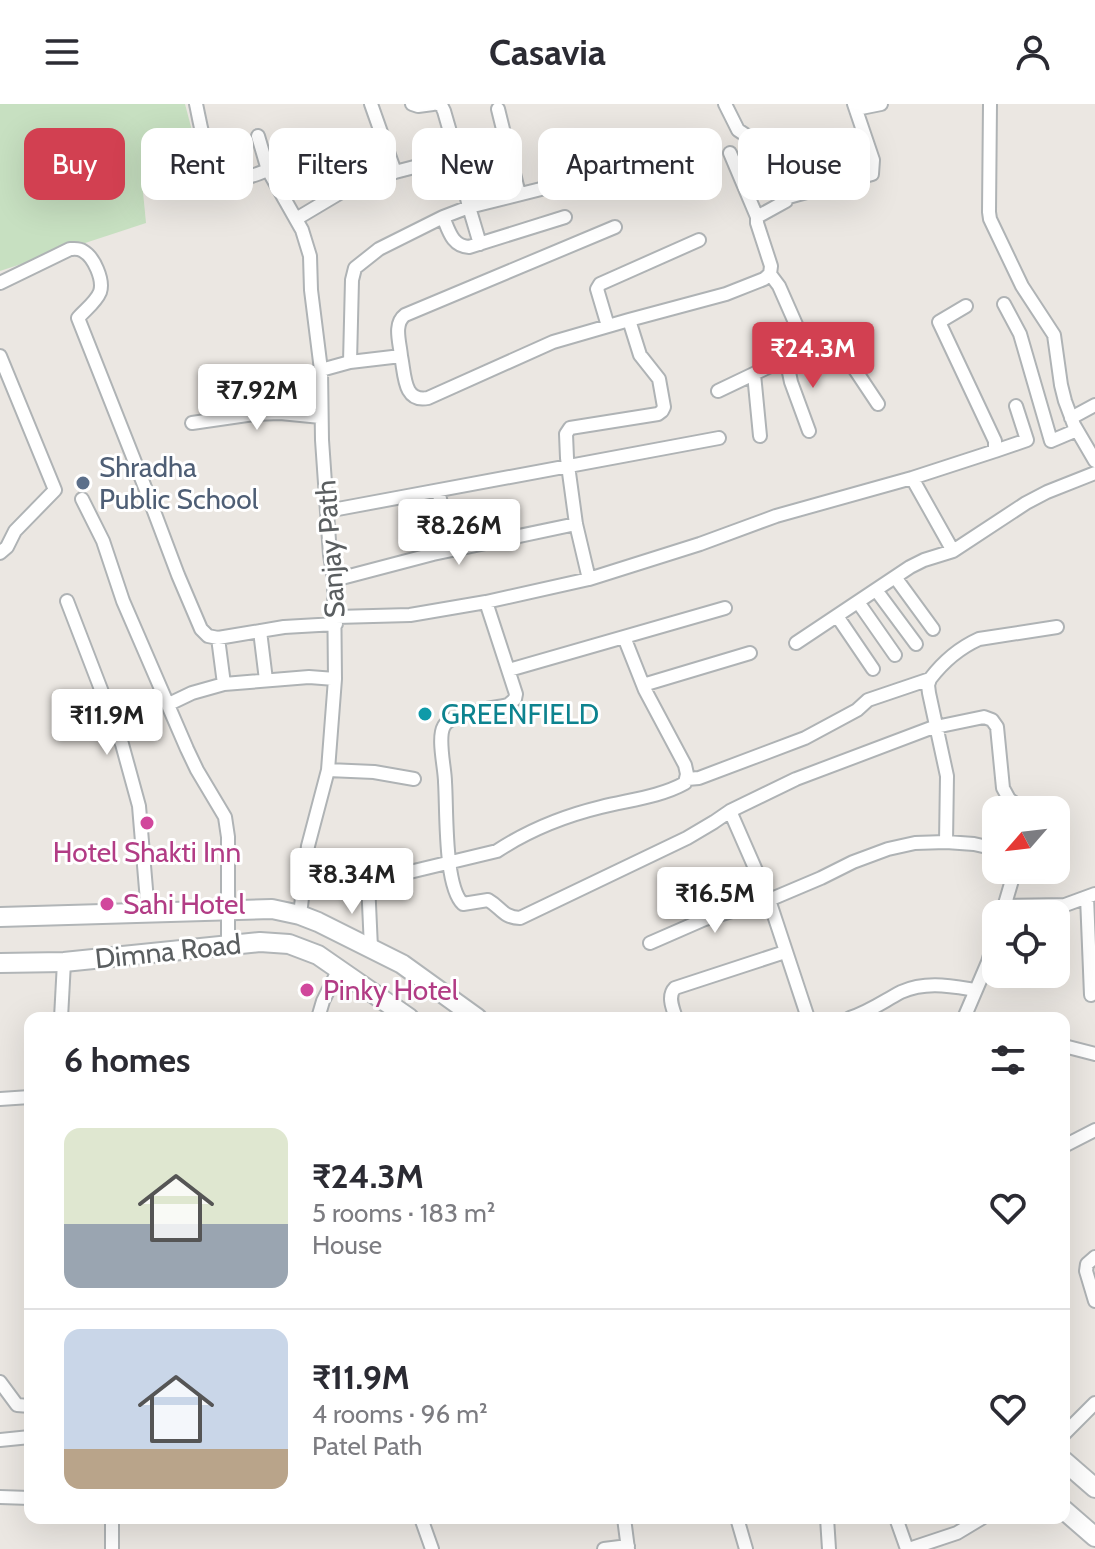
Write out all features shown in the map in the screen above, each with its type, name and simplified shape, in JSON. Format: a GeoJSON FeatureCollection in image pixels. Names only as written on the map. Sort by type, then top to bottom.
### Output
{"type":"FeatureCollection","features":[{"type":"Feature","properties":{"kind":"street"},"geometry":{"type":"LineString","coordinates":[[196,104],[207,149],[218,169],[238,179],[268,170]]}},
{"type":"Feature","properties":{"kind":"street"},"geometry":{"type":"LineString","coordinates":[[371,104],[379,128]]}},
{"type":"Feature","properties":{"kind":"street"},"geometry":{"type":"LineString","coordinates":[[412,104],[441,105],[449,128]]}},
{"type":"Feature","properties":{"kind":"street"},"geometry":{"type":"LineString","coordinates":[[725,104],[738,130]]}},
{"type":"Feature","properties":{"kind":"street"},"geometry":{"type":"LineString","coordinates":[[862,128],[855,106],[881,104]]}},
{"type":"Feature","properties":{"kind":"street"},"geometry":{"type":"LineString","coordinates":[[990,104],[990,219],[1022,286],[1054,335],[1061,385],[1074,424],[1095,461]]}},
{"type":"Feature","properties":{"kind":"street"},"geometry":{"type":"LineString","coordinates":[[498,109],[503,128]]}},
{"type":"Feature","properties":{"kind":"street","name":"Sanjay Path"},"geometry":{"type":"LineString","coordinates":[[258,136],[268,170],[302,230],[310,256],[321,370],[321,417],[334,580],[335,679],[328,770],[308,846],[300,915]]}},
{"type":"Feature","properties":{"kind":"street"},"geometry":{"type":"LineString","coordinates":[[870,151],[873,160],[870,175]]}},
{"type":"Feature","properties":{"kind":"street"},"geometry":{"type":"LineString","coordinates":[[615,227],[400,319],[401,356],[412,396],[419,400],[428,398],[553,342],[726,294],[764,279],[770,274],[771,266],[757,217],[730,153]]}},
{"type":"Feature","properties":{"kind":"street"},"geometry":{"type":"LineString","coordinates":[[296,219],[328,200]]}},
{"type":"Feature","properties":{"kind":"street"},"geometry":{"type":"LineString","coordinates":[[467,200],[480,244]]}},
{"type":"Feature","properties":{"kind":"street"},"geometry":{"type":"LineString","coordinates":[[350,362],[355,268],[379,249],[443,217],[496,200]]}},
{"type":"Feature","properties":{"kind":"street"},"geometry":{"type":"LineString","coordinates":[[757,217],[786,200]]}},
{"type":"Feature","properties":{"kind":"street"},"geometry":{"type":"LineString","coordinates":[[443,217],[452,238],[460,246],[469,247],[565,217]]}},
{"type":"Feature","properties":{"kind":"street"},"geometry":{"type":"LineString","coordinates":[[608,326],[597,289],[600,284],[699,240]]}},
{"type":"Feature","properties":{"kind":"street"},"geometry":{"type":"LineString","coordinates":[[0,283],[70,249],[85,251],[100,274],[102,287],[98,297],[78,318],[201,629],[208,636],[218,638],[284,627],[410,615],[589,579],[776,516],[912,478],[1027,440],[1016,406]]}},
{"type":"Feature","properties":{"kind":"street"},"geometry":{"type":"LineString","coordinates":[[770,274],[779,286],[802,341],[808,348]]}},
{"type":"Feature","properties":{"kind":"street"},"geometry":{"type":"LineString","coordinates":[[1004,304],[1020,334],[1051,441],[1095,405]]}},
{"type":"Feature","properties":{"kind":"street"},"geometry":{"type":"LineString","coordinates":[[966,306],[939,322],[995,441],[995,451]]}},
{"type":"Feature","properties":{"kind":"street"},"geometry":{"type":"LineString","coordinates":[[589,579],[576,524],[566,434],[570,428],[658,414],[664,407],[659,379],[640,355],[629,320]]}},
{"type":"Feature","properties":{"kind":"street"},"geometry":{"type":"LineString","coordinates":[[718,391],[808,348],[816,349],[835,343],[878,404]]}},
{"type":"Feature","properties":{"kind":"street"},"geometry":{"type":"LineString","coordinates":[[0,356],[55,490],[23,522],[0,553]]}},
{"type":"Feature","properties":{"kind":"street"},"geometry":{"type":"LineString","coordinates":[[321,370],[350,362],[401,356]]}},
{"type":"Feature","properties":{"kind":"street"},"geometry":{"type":"LineString","coordinates":[[786,358],[791,382],[809,431]]}},
{"type":"Feature","properties":{"kind":"street"},"geometry":{"type":"LineString","coordinates":[[754,374],[760,436]]}},
{"type":"Feature","properties":{"kind":"street"},"geometry":{"type":"LineString","coordinates":[[192,423],[254,414],[321,417]]}},
{"type":"Feature","properties":{"kind":"street"},"geometry":{"type":"LineString","coordinates":[[327,511],[719,438]]}},
{"type":"Feature","properties":{"kind":"street"},"geometry":{"type":"LineString","coordinates":[[796,643],[924,560],[953,551],[1026,503],[1095,473]]}},
{"type":"Feature","properties":{"kind":"street"},"geometry":{"type":"LineString","coordinates":[[912,478],[953,551]]}},
{"type":"Feature","properties":{"kind":"street"},"geometry":{"type":"LineString","coordinates":[[438,491],[453,550]]}},
{"type":"Feature","properties":{"kind":"street"},"geometry":{"type":"LineString","coordinates":[[82,499],[103,541],[123,601],[197,770],[225,817],[228,837],[228,945]]}},
{"type":"Feature","properties":{"kind":"street"},"geometry":{"type":"LineString","coordinates":[[334,580],[576,524]]}},
{"type":"Feature","properties":{"kind":"street"},"geometry":{"type":"LineString","coordinates":[[895,577],[933,629]]}},
{"type":"Feature","properties":{"kind":"street"},"geometry":{"type":"LineString","coordinates":[[876,590],[916,644]]}},
{"type":"Feature","properties":{"kind":"street"},"geometry":{"type":"LineString","coordinates":[[67,601],[132,777],[139,806],[148,913]]}},
{"type":"Feature","properties":{"kind":"street"},"geometry":{"type":"LineString","coordinates":[[486,602],[516,694],[508,705],[459,716],[443,726],[447,853],[457,898],[463,904],[488,900],[505,915],[520,918],[687,838],[730,811],[796,779],[937,727],[984,717],[992,720],[998,731],[1003,788],[1007,796]]}},
{"type":"Feature","properties":{"kind":"street"},"geometry":{"type":"LineString","coordinates":[[858,602],[895,655]]}},
{"type":"Feature","properties":{"kind":"street"},"geometry":{"type":"LineString","coordinates":[[509,670],[725,608]]}},
{"type":"Feature","properties":{"kind":"street"},"geometry":{"type":"LineString","coordinates":[[837,616],[873,669]]}},
{"type":"Feature","properties":{"kind":"street"},"geometry":{"type":"LineString","coordinates":[[687,779],[699,778],[769,753],[835,723],[868,700],[930,679],[956,653],[979,639],[1057,627]]}},
{"type":"Feature","properties":{"kind":"street"},"geometry":{"type":"LineString","coordinates":[[260,631],[266,680]]}},
{"type":"Feature","properties":{"kind":"street"},"geometry":{"type":"LineString","coordinates":[[371,948],[368,882],[497,851],[553,822],[660,793],[685,783],[685,765],[643,685],[624,637]]}},
{"type":"Feature","properties":{"kind":"street"},"geometry":{"type":"LineString","coordinates":[[218,638],[224,684]]}},
{"type":"Feature","properties":{"kind":"street"},"geometry":{"type":"LineString","coordinates":[[643,685],[750,653]]}},
{"type":"Feature","properties":{"kind":"street"},"geometry":{"type":"LineString","coordinates":[[169,704],[192,693],[224,684],[309,677],[335,679]]}},
{"type":"Feature","properties":{"kind":"street"},"geometry":{"type":"LineString","coordinates":[[930,679],[929,693],[947,776],[946,842]]}},
{"type":"Feature","properties":{"kind":"street"},"geometry":{"type":"LineString","coordinates":[[328,770],[374,772],[414,779]]}},
{"type":"Feature","properties":{"kind":"street"},"geometry":{"type":"LineString","coordinates":[[730,811],[769,900],[806,1012]]}},
{"type":"Feature","properties":{"kind":"street"},"geometry":{"type":"LineString","coordinates":[[650,943],[705,919],[769,900],[888,849],[915,843],[982,846]]}},
{"type":"Feature","properties":{"kind":"street"},"geometry":{"type":"LineString","coordinates":[[1070,903],[1091,896],[1091,995]]}},
{"type":"Feature","properties":{"kind":"street"},"geometry":{"type":"LineString","coordinates":[[0,917],[272,909],[318,922],[402,964],[469,1012]]}},
{"type":"Feature","properties":{"kind":"street","name":"Dimna Road"},"geometry":{"type":"LineString","coordinates":[[0,963],[64,962],[260,942],[289,944],[318,955],[400,1012]]}},
{"type":"Feature","properties":{"kind":"street"},"geometry":{"type":"LineString","coordinates":[[674,1012],[670,996],[675,988],[785,952]]}},
{"type":"Feature","properties":{"kind":"street"},"geometry":{"type":"LineString","coordinates":[[61,1012],[64,962]]}},
{"type":"Feature","properties":{"kind":"street"},"geometry":{"type":"LineString","coordinates":[[320,1012],[339,969]]}},
{"type":"Feature","properties":{"kind":"street"},"geometry":{"type":"LineString","coordinates":[[967,1012],[982,976]]}},
{"type":"Feature","properties":{"kind":"street"},"geometry":{"type":"LineString","coordinates":[[867,1012],[914,987],[946,985],[976,990]]}},
{"type":"Feature","properties":{"kind":"street"},"geometry":{"type":"LineString","coordinates":[[1070,1048],[1095,1054]]}},
{"type":"Feature","properties":{"kind":"street"},"geometry":{"type":"LineString","coordinates":[[1080,1061],[1095,1054]]}},
{"type":"Feature","properties":{"kind":"street"},"geometry":{"type":"LineString","coordinates":[[0,1099],[24,1097]]}},
{"type":"Feature","properties":{"kind":"street"},"geometry":{"type":"LineString","coordinates":[[1070,1143],[1095,1130]]}},
{"type":"Feature","properties":{"kind":"street"},"geometry":{"type":"LineString","coordinates":[[1095,1257],[1087,1264],[1086,1271],[1095,1301]]}},
{"type":"Feature","properties":{"kind":"street"},"geometry":{"type":"LineString","coordinates":[[0,1382],[17,1405],[24,1406]]}},
{"type":"Feature","properties":{"kind":"street"},"geometry":{"type":"LineString","coordinates":[[1070,1428],[1095,1403]]}},
{"type":"Feature","properties":{"kind":"street"},"geometry":{"type":"LineString","coordinates":[[0,1440],[24,1438]]}},
{"type":"Feature","properties":{"kind":"street"},"geometry":{"type":"LineString","coordinates":[[1070,1466],[1095,1488]]}},
{"type":"Feature","properties":{"kind":"street"},"geometry":{"type":"LineString","coordinates":[[0,1497],[24,1498]]}},
{"type":"Feature","properties":{"kind":"street"},"geometry":{"type":"LineString","coordinates":[[1070,1515],[1095,1537]]}},
{"type":"Feature","properties":{"kind":"street"},"geometry":{"type":"LineString","coordinates":[[112,1524],[112,1549]]}},
{"type":"Feature","properties":{"kind":"street"},"geometry":{"type":"LineString","coordinates":[[423,1524],[432,1549]]}},
{"type":"Feature","properties":{"kind":"street"},"geometry":{"type":"LineString","coordinates":[[604,1549],[628,1548],[625,1524]]}},
{"type":"Feature","properties":{"kind":"street"},"geometry":{"type":"LineString","coordinates":[[739,1524],[746,1549]]}},
{"type":"Feature","properties":{"kind":"street"},"geometry":{"type":"LineString","coordinates":[[827,1524],[829,1549]]}},
{"type":"Feature","properties":{"kind":"street"},"geometry":{"type":"LineString","coordinates":[[898,1524],[908,1549],[957,1533],[972,1524]]}},
{"type":"Feature","properties":{"kind":"green space"},"geometry":{"type":"Polygon","coordinates":[[[0,104],[185,104],[191,128],[141,128],[141,200],[144,200],[146,223],[0,271],[0,104]]]}},
{"type":"Feature","properties":{"kind":"place","name":"Shradha Public School"},"geometry":{"type":"Point","coordinates":[83,483]}},
{"type":"Feature","properties":{"kind":"place","name":"GREENFIELD"},"geometry":{"type":"Point","coordinates":[425,714]}},
{"type":"Feature","properties":{"kind":"place","name":"Hotel Shakti Inn"},"geometry":{"type":"Point","coordinates":[147,823]}},
{"type":"Feature","properties":{"kind":"place","name":"Sahi Hotel"},"geometry":{"type":"Point","coordinates":[107,904]}},
{"type":"Feature","properties":{"kind":"place","name":"Pinky Hotel"},"geometry":{"type":"Point","coordinates":[307,990]}}]}
